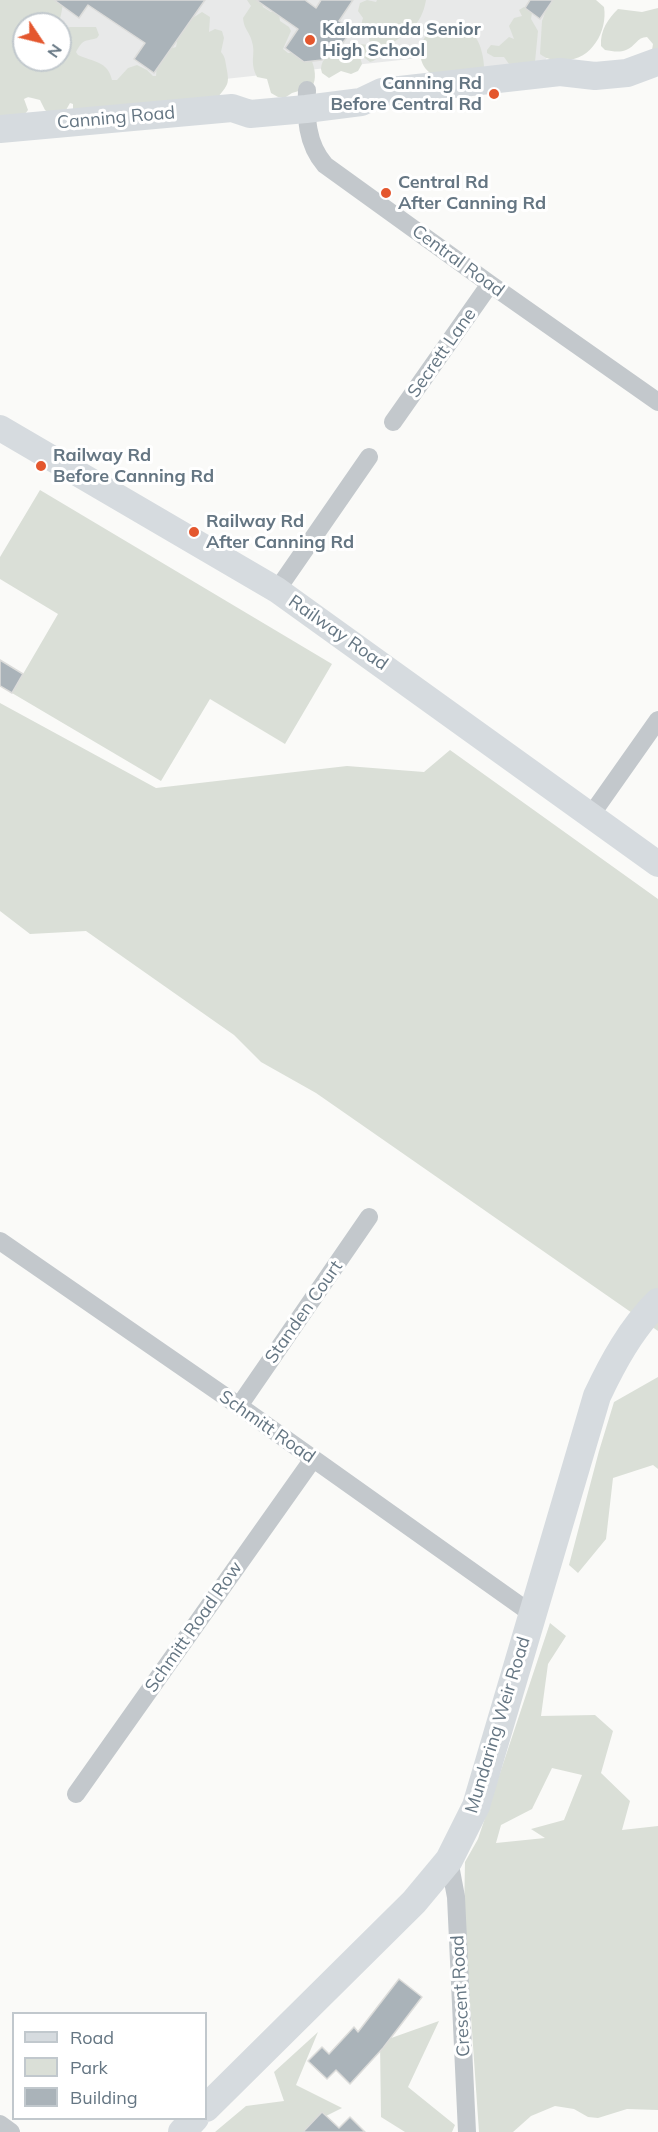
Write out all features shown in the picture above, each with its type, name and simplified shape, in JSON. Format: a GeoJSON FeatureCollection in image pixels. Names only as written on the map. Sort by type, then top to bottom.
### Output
{"type":"FeatureCollection","features":[{"type":"Feature","properties":{"kind":"main road","name":"Canning Road"},"geometry":{"type":"LineString","coordinates":[[0,129],[232,108],[248,97],[306,99],[361,85],[382,92],[560,72],[593,62],[626,59],[657,62]]}},
{"type":"Feature","properties":{"kind":"main road","name":"Mundaring Weir Road"},"geometry":{"type":"LineString","coordinates":[[207,2107],[414,1902],[448,1860],[476,1806],[597,1396],[623,1346],[658,1302]]}},
{"type":"Feature","properties":{"kind":"main road"},"geometry":{"type":"LineString","coordinates":[[182,2132],[193,2120]]}},
{"type":"Feature","properties":{"kind":"street","name":"Central Road"},"geometry":{"type":"LineString","coordinates":[[306,99],[309,136],[316,155],[324,165],[658,402]]}},
{"type":"Feature","properties":{"kind":"street","name":"Secrett Lane"},"geometry":{"type":"LineString","coordinates":[[393,422],[490,284]]}},
{"type":"Feature","properties":{"kind":"street","name":"Railway Road"},"geometry":{"type":"LineString","coordinates":[[0,428],[277,590],[658,864]]}},
{"type":"Feature","properties":{"kind":"street"},"geometry":{"type":"LineString","coordinates":[[277,590],[369,457]]}},
{"type":"Feature","properties":{"kind":"street"},"geometry":{"type":"LineString","coordinates":[[591,815],[658,720]]}},
{"type":"Feature","properties":{"kind":"street","name":"Standen Court"},"geometry":{"type":"LineString","coordinates":[[238,1406],[369,1217]]}},
{"type":"Feature","properties":{"kind":"street","name":"Schmitt Road"},"geometry":{"type":"LineString","coordinates":[[0,1241],[532,1614]]}},
{"type":"Feature","properties":{"kind":"street","name":"Schmitt Road Row"},"geometry":{"type":"LineString","coordinates":[[76,1794],[313,1460]]}},
{"type":"Feature","properties":{"kind":"street","name":"Crescent Road"},"geometry":{"type":"LineString","coordinates":[[448,1860],[456,1897],[467,2132]]}},
{"type":"Feature","properties":{"kind":"street"},"geometry":{"type":"LineString","coordinates":[[0,2124],[11,2132]]}},
{"type":"Feature","properties":{"kind":"shaded area","name":"Kalamunda Senior High School"},"geometry":{"type":"Polygon","coordinates":[[[1,0],[587,0],[535,75],[507,78],[447,55],[86,94],[0,99],[1,0]]]}},
{"type":"Feature","properties":{"kind":"green space"},"geometry":{"type":"Polygon","coordinates":[[[0,0],[62,0],[61,12],[12,12],[12,72],[72,72],[72,27],[96,27],[99,35],[97,38],[83,42],[76,52],[107,69],[112,80],[117,80],[128,68],[137,65],[156,76],[157,64],[169,49],[176,47],[178,36],[191,19],[202,12],[210,17],[209,32],[215,29],[222,31],[224,38],[221,52],[225,58],[228,79],[227,85],[218,97],[73,109],[73,104],[70,103],[66,110],[49,113],[40,100],[28,97],[24,99],[28,110],[25,114],[0,133],[0,0]]]}},
{"type":"Feature","properties":{"kind":"green space"},"geometry":{"type":"Polygon","coordinates":[[[247,0],[261,0],[263,7],[279,14],[280,21],[289,27],[291,31],[283,49],[288,53],[311,59],[315,73],[312,87],[286,97],[278,97],[271,93],[267,79],[257,77],[253,67],[252,42],[243,18],[251,6],[247,0]]]}},
{"type":"Feature","properties":{"kind":"green space"},"geometry":{"type":"Polygon","coordinates":[[[367,0],[376,2],[377,0],[426,0],[417,23],[378,58],[370,62],[357,52],[360,44],[370,43],[369,38],[359,32],[363,18],[358,11],[360,3],[367,0]]]}},
{"type":"Feature","properties":{"kind":"green space"},"geometry":{"type":"Polygon","coordinates":[[[550,0],[596,0],[604,7],[600,35],[589,51],[573,59],[548,59],[540,54],[542,21],[546,10],[544,7],[550,0]]]}},
{"type":"Feature","properties":{"kind":"green space"},"geometry":{"type":"Polygon","coordinates":[[[524,7],[532,13],[531,19],[538,31],[535,62],[509,64],[504,57],[494,57],[487,53],[491,45],[499,46],[509,37],[514,39],[509,26],[514,18],[522,16],[519,10],[524,7]]]}},
{"type":"Feature","properties":{"kind":"green space"},"geometry":{"type":"Polygon","coordinates":[[[658,8],[658,54],[652,50],[653,44],[647,37],[623,51],[605,50],[601,46],[605,25],[618,9],[642,12],[658,8]]]}},
{"type":"Feature","properties":{"kind":"green space"},"geometry":{"type":"Polygon","coordinates":[[[456,32],[468,32],[474,35],[480,45],[484,72],[434,75],[425,68],[420,53],[425,37],[433,35],[444,37],[456,32]]]}},
{"type":"Feature","properties":{"kind":"green space"},"geometry":{"type":"Polygon","coordinates":[[[348,45],[354,54],[360,57],[362,64],[358,71],[351,74],[341,71],[329,78],[322,73],[324,60],[337,55],[348,45]]]}},
{"type":"Feature","properties":{"kind":"green space"},"geometry":{"type":"Polygon","coordinates":[[[40,490],[332,664],[285,744],[210,699],[161,781],[12,693],[58,614],[0,579],[0,557],[40,490]]]}},
{"type":"Feature","properties":{"kind":"green space"},"geometry":{"type":"Polygon","coordinates":[[[0,703],[156,788],[347,766],[424,772],[450,750],[658,899],[658,1331],[316,1093],[261,1062],[234,1035],[86,931],[30,934],[0,911],[0,703]]]}},
{"type":"Feature","properties":{"kind":"green space"},"geometry":{"type":"Polygon","coordinates":[[[658,1377],[658,1469],[653,1465],[613,1478],[606,1539],[578,1573],[569,1565],[614,1402],[658,1377]]]}},
{"type":"Feature","properties":{"kind":"green space"},"geometry":{"type":"Polygon","coordinates":[[[550,1623],[566,1636],[548,1664],[541,1716],[595,1715],[613,1731],[601,1773],[630,1801],[622,1830],[658,1826],[658,2110],[627,2109],[598,2118],[588,2117],[574,2109],[555,2106],[531,2116],[513,2132],[479,2132],[464,1916],[465,1862],[478,1839],[550,1623]],[[552,1768],[532,1809],[501,1825],[496,1843],[545,1838],[531,1829],[564,1820],[582,1775],[552,1768]]]}},
{"type":"Feature","properties":{"kind":"green space"},"geometry":{"type":"Polygon","coordinates":[[[439,2021],[408,2087],[455,2125],[452,2132],[405,2132],[381,2117],[380,2042],[439,2021]]]}},
{"type":"Feature","properties":{"kind":"green space"},"geometry":{"type":"Polygon","coordinates":[[[318,2032],[296,2085],[342,2108],[312,2123],[306,2132],[215,2132],[246,2106],[284,2101],[274,2072],[318,2032]]]}},
{"type":"Feature","properties":{"kind":"building"},"geometry":{"type":"Polygon","coordinates":[[[54,0],[205,0],[154,73],[134,59],[145,43],[88,5],[79,18],[54,0]]]}},
{"type":"Feature","properties":{"kind":"building"},"geometry":{"type":"Polygon","coordinates":[[[256,0],[305,0],[316,8],[321,0],[353,0],[339,21],[352,30],[335,54],[329,50],[322,60],[304,62],[285,48],[298,29],[256,0]]]}},
{"type":"Feature","properties":{"kind":"building"},"geometry":{"type":"Polygon","coordinates":[[[530,0],[553,0],[540,19],[525,8],[530,0]]]}},
{"type":"Feature","properties":{"kind":"building"},"geometry":{"type":"Polygon","coordinates":[[[0,660],[23,674],[12,693],[0,686],[0,660]]]}},
{"type":"Feature","properties":{"kind":"building"},"geometry":{"type":"Polygon","coordinates":[[[399,1979],[422,1997],[383,2048],[350,2084],[336,2070],[327,2079],[308,2061],[322,2047],[329,2054],[354,2027],[358,2032],[399,1979]]]}},
{"type":"Feature","properties":{"kind":"building"},"geometry":{"type":"Polygon","coordinates":[[[322,2112],[339,2128],[350,2117],[365,2132],[303,2132],[322,2112]]]}},
{"type":"Feature","properties":{"kind":"place","name":"Kalamunda Senior High School"},"geometry":{"type":"Point","coordinates":[310,40]}},
{"type":"Feature","properties":{"kind":"place","name":"Canning Rd Before Central Rd"},"geometry":{"type":"Point","coordinates":[494,94]}},
{"type":"Feature","properties":{"kind":"place","name":"Central Rd After Canning Rd"},"geometry":{"type":"Point","coordinates":[386,193]}},
{"type":"Feature","properties":{"kind":"place","name":"Railway Rd Before Canning Rd"},"geometry":{"type":"Point","coordinates":[41,466]}},
{"type":"Feature","properties":{"kind":"place","name":"Railway Rd After Canning Rd"},"geometry":{"type":"Point","coordinates":[194,532]}}]}
